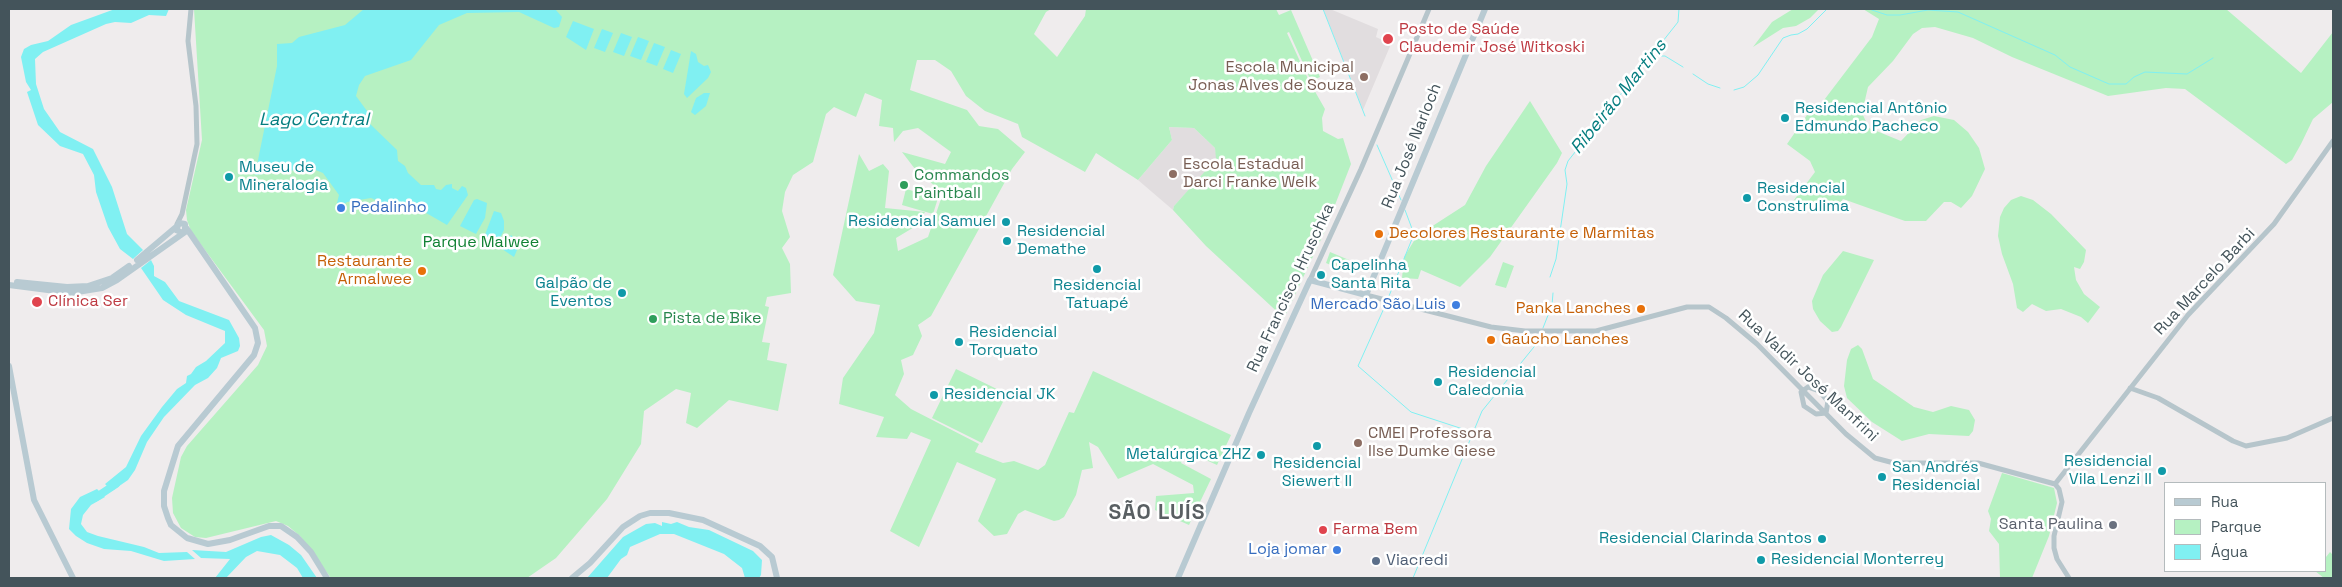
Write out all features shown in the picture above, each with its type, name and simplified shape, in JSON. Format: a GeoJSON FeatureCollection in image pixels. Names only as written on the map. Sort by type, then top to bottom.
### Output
{"type":"FeatureCollection","features":[{"type":"Feature","properties":{"kind":"main road","name":"Rua José Narloch"},"geometry":{"type":"LineString","coordinates":[[1366,295],[1485,9]]}},
{"type":"Feature","properties":{"kind":"main road"},"geometry":{"type":"LineString","coordinates":[[176,225],[177,232],[185,230]]}},
{"type":"Feature","properties":{"kind":"main road"},"geometry":{"type":"LineString","coordinates":[[155,249],[176,225]]}},
{"type":"Feature","properties":{"kind":"main road"},"geometry":{"type":"LineString","coordinates":[[185,230],[254,328],[258,343],[254,355],[183,440],[175,453],[164,491],[164,506],[171,525],[187,538],[208,544],[230,540],[269,526],[282,526],[297,537],[311,552],[327,578]]}},
{"type":"Feature","properties":{"kind":"main road"},"geometry":{"type":"LineString","coordinates":[[9,285],[64,292],[81,292],[109,285],[155,249],[185,230]]}},
{"type":"Feature","properties":{"kind":"main road"},"geometry":{"type":"LineString","coordinates":[[9,281],[67,287],[88,286],[112,278],[134,265]]}},
{"type":"Feature","properties":{"kind":"main road","name":"Rua Valdir José Manfrini"},"geometry":{"type":"LineString","coordinates":[[1310,280],[1366,295]]}},
{"type":"Feature","properties":{"kind":"main road","name":"Rua Francisco Hruschka"},"geometry":{"type":"LineString","coordinates":[[1178,578],[1249,412],[1310,280]]}},
{"type":"Feature","properties":{"kind":"main road"},"geometry":{"type":"LineString","coordinates":[[9,366],[12,401],[36,508],[73,578]]}},
{"type":"Feature","properties":{"kind":"main road"},"geometry":{"type":"LineString","coordinates":[[572,578],[590,563],[617,532],[634,519],[650,513],[669,513],[703,520],[760,546],[772,557],[776,578]]}},
{"type":"Feature","properties":{"kind":"street"},"geometry":{"type":"LineString","coordinates":[[176,225],[182,214],[197,144],[198,126],[188,41],[191,9]]}},
{"type":"Feature","properties":{"kind":"street","name":"Rua Francisco Hruschka"},"geometry":{"type":"LineString","coordinates":[[1310,280],[1361,169],[1429,9]]}},
{"type":"Feature","properties":{"kind":"street","name":"Rua Marcelo Barbi"},"geometry":{"type":"LineString","coordinates":[[2055,484],[2193,309],[2262,239],[2295,198],[2333,141]]}},
{"type":"Feature","properties":{"kind":"street"},"geometry":{"type":"LineString","coordinates":[[182,214],[185,230]]}},
{"type":"Feature","properties":{"kind":"street","name":"Rua Valdir José Manfrini"},"geometry":{"type":"LineString","coordinates":[[1366,295],[1490,327],[1537,332],[1596,331],[1687,307],[1709,307],[1749,337],[1862,449],[1885,461],[1913,464],[1978,463],[2055,484]]}},
{"type":"Feature","properties":{"kind":"street"},"geometry":{"type":"LineString","coordinates":[[1814,388],[1824,396],[1829,404],[1826,413],[1816,414],[1804,406],[1801,396],[1803,389],[1814,388]]}},
{"type":"Feature","properties":{"kind":"street"},"geometry":{"type":"LineString","coordinates":[[2130,388],[2158,398],[2233,441],[2246,446],[2287,438],[2333,418]]}},
{"type":"Feature","properties":{"kind":"street"},"geometry":{"type":"LineString","coordinates":[[2055,484],[2059,489],[2062,502],[2054,536],[2054,548],[2057,559],[2069,578]]}},
{"type":"Feature","properties":{"kind":"shaded area","name":"Escola Municipal Jonas Alves de Souza"},"geometry":{"type":"Polygon","coordinates":[[[1323,9],[1330,9],[1378,29],[1376,37],[1391,44],[1363,110],[1323,9]]]}},
{"type":"Feature","properties":{"kind":"shaded area","name":"Escola Estadual Darci Franke Welk"},"geometry":{"type":"Polygon","coordinates":[[[1169,127],[1194,128],[1215,148],[1217,159],[1174,206],[1173,210],[1138,180],[1172,140],[1169,127]]]}},
{"type":"Feature","properties":{"kind":"green space","name":"Parque Malwee"},"geometry":{"type":"Polygon","coordinates":[[[194,9],[1051,9],[1046,12],[1034,34],[1057,57],[1085,16],[1086,9],[1276,9],[1279,15],[1291,10],[1320,77],[1311,81],[1289,32],[1287,33],[1309,81],[1325,109],[1322,118],[1323,131],[1338,139],[1343,138],[1351,164],[1324,233],[1284,318],[1206,246],[1173,210],[1174,206],[1216,159],[1215,148],[1194,128],[1169,127],[1172,140],[1138,180],[1096,153],[1085,172],[1022,137],[1018,124],[985,111],[966,96],[951,71],[935,60],[917,60],[910,90],[967,110],[979,126],[998,129],[1025,152],[1012,169],[931,316],[918,325],[922,336],[913,355],[901,360],[904,374],[895,395],[911,409],[979,444],[975,452],[1003,463],[1014,461],[1038,470],[1045,465],[1069,412],[1074,413],[1093,371],[1231,435],[1217,465],[1186,451],[1181,463],[1211,479],[1189,525],[1155,510],[1156,496],[1194,493],[1193,485],[1153,464],[1118,479],[1098,447],[1089,442],[1093,468],[1082,470],[1076,495],[1064,517],[1059,520],[1054,521],[1025,510],[1018,514],[1007,534],[994,536],[978,521],[996,479],[957,462],[919,547],[890,531],[931,440],[911,432],[907,439],[876,437],[884,417],[839,404],[843,378],[874,333],[880,305],[856,301],[833,275],[859,154],[869,171],[883,164],[889,171],[885,208],[925,212],[916,226],[896,238],[898,251],[928,237],[943,193],[915,169],[902,152],[945,164],[951,152],[918,128],[903,131],[894,142],[893,128],[879,126],[882,100],[865,93],[856,117],[834,107],[826,114],[813,162],[793,175],[785,192],[782,211],[790,237],[782,248],[790,264],[791,293],[767,297],[765,306],[769,307],[762,342],[770,343],[767,360],[787,364],[778,411],[729,400],[697,428],[686,423],[691,393],[676,389],[644,411],[641,444],[607,499],[556,558],[527,578],[331,578],[300,536],[288,526],[276,521],[206,538],[195,537],[181,528],[173,513],[172,498],[181,457],[187,446],[258,365],[267,346],[264,330],[191,231],[187,220],[186,210],[202,140],[194,9]]]}},
{"type":"Feature","properties":{"kind":"green space"},"geometry":{"type":"Polygon","coordinates":[[[1793,9],[1819,9],[1810,18],[1796,26],[1783,28],[1753,47],[1772,22],[1793,9]]]}},
{"type":"Feature","properties":{"kind":"green space"},"geometry":{"type":"Polygon","coordinates":[[[1863,9],[2226,9],[2301,73],[2333,32],[2333,102],[2313,119],[2292,160],[2286,164],[2185,89],[2166,88],[2108,96],[2012,57],[1973,38],[1935,27],[1922,28],[1913,34],[1893,61],[1868,87],[1862,113],[1869,128],[1901,141],[1921,120],[1934,116],[1954,120],[1968,132],[1979,148],[1985,169],[1972,196],[1961,208],[1951,202],[1944,202],[1926,221],[1905,221],[1843,199],[1833,213],[1794,200],[1815,172],[1810,161],[1787,144],[1807,115],[1818,108],[1872,37],[1879,19],[1863,9]]]}},
{"type":"Feature","properties":{"kind":"green space"},"geometry":{"type":"Polygon","coordinates":[[[1530,101],[1562,153],[1557,163],[1490,257],[1460,287],[1421,270],[1418,279],[1402,278],[1404,257],[1417,236],[1465,205],[1486,166],[1530,101]]]}},
{"type":"Feature","properties":{"kind":"green space"},"geometry":{"type":"Polygon","coordinates":[[[906,189],[938,198],[933,214],[902,205],[906,189]]]}},
{"type":"Feature","properties":{"kind":"green space"},"geometry":{"type":"Polygon","coordinates":[[[2021,196],[2033,200],[2051,214],[2086,250],[2084,262],[2080,269],[2074,267],[2076,280],[2084,294],[2100,307],[2088,323],[2081,317],[2061,309],[2046,311],[2032,304],[2023,312],[2017,308],[2013,284],[2002,254],[1998,236],[2000,217],[2004,208],[2011,200],[2021,196]]]}},
{"type":"Feature","properties":{"kind":"green space"},"geometry":{"type":"Polygon","coordinates":[[[1843,251],[1874,260],[1841,327],[1838,331],[1832,332],[1820,321],[1813,309],[1812,301],[1823,275],[1843,251]]]}},
{"type":"Feature","properties":{"kind":"green space"},"geometry":{"type":"Polygon","coordinates":[[[1330,252],[1349,260],[1345,271],[1326,263],[1330,252]]]}},
{"type":"Feature","properties":{"kind":"green space"},"geometry":{"type":"Polygon","coordinates":[[[1503,262],[1514,266],[1506,288],[1495,285],[1503,262]]]}},
{"type":"Feature","properties":{"kind":"green space"},"geometry":{"type":"Polygon","coordinates":[[[1858,345],[1862,349],[1873,379],[1914,407],[1933,412],[1951,406],[1969,410],[1975,420],[1973,431],[1969,436],[1929,434],[1902,441],[1872,422],[1847,398],[1844,386],[1847,360],[1851,349],[1858,345]]]}},
{"type":"Feature","properties":{"kind":"green space"},"geometry":{"type":"Polygon","coordinates":[[[956,369],[1007,394],[982,443],[932,418],[956,369]]]}},
{"type":"Feature","properties":{"kind":"green space"},"geometry":{"type":"Polygon","coordinates":[[[2002,473],[2054,488],[2057,503],[2049,536],[2032,578],[2000,578],[1999,544],[1989,531],[1991,519],[1988,511],[2002,473]]]}},
{"type":"Feature","properties":{"kind":"green space"},"geometry":{"type":"Polygon","coordinates":[[[2330,552],[2333,555],[2333,578],[2324,578],[2316,572],[2327,572],[2327,556],[2330,552]]]}},
{"type":"Feature","properties":{"kind":"water"},"geometry":{"type":"Polygon","coordinates":[[[115,9],[169,9],[166,16],[149,15],[131,23],[115,22],[106,24],[43,52],[35,59],[36,84],[44,109],[60,132],[93,149],[112,187],[127,234],[143,250],[133,259],[120,249],[108,227],[96,192],[94,175],[83,154],[60,146],[38,125],[27,92],[31,90],[26,82],[21,57],[24,49],[31,45],[48,41],[71,25],[115,9]]]}},
{"type":"Feature","properties":{"kind":"water","name":"Lago Central"},"geometry":{"type":"Polygon","coordinates":[[[364,9],[555,9],[562,17],[559,27],[554,28],[519,12],[467,13],[439,25],[411,60],[365,76],[359,85],[356,96],[367,111],[369,123],[397,150],[398,161],[405,166],[408,173],[421,185],[434,185],[436,189],[441,190],[446,185],[452,184],[452,188],[458,191],[462,186],[466,188],[468,195],[447,225],[421,210],[393,208],[371,198],[347,202],[341,207],[337,203],[339,195],[323,173],[311,168],[255,175],[277,66],[277,44],[292,43],[299,37],[345,25],[364,9]]]}},
{"type":"Feature","properties":{"kind":"water"},"geometry":{"type":"Polygon","coordinates":[[[573,21],[594,29],[586,50],[566,37],[573,21]]]}},
{"type":"Feature","properties":{"kind":"water"},"geometry":{"type":"Polygon","coordinates":[[[602,29],[613,33],[605,52],[594,48],[602,29]]]}},
{"type":"Feature","properties":{"kind":"water"},"geometry":{"type":"Polygon","coordinates":[[[621,33],[632,37],[624,56],[613,52],[621,33]]]}},
{"type":"Feature","properties":{"kind":"water"},"geometry":{"type":"Polygon","coordinates":[[[638,37],[649,41],[641,60],[630,56],[638,37]]]}},
{"type":"Feature","properties":{"kind":"water"},"geometry":{"type":"Polygon","coordinates":[[[654,43],[665,47],[657,66],[646,62],[654,43]]]}},
{"type":"Feature","properties":{"kind":"water"},"geometry":{"type":"Polygon","coordinates":[[[671,50],[681,54],[673,73],[663,69],[671,50]]]}},
{"type":"Feature","properties":{"kind":"water"},"geometry":{"type":"Polygon","coordinates":[[[691,51],[696,54],[698,62],[704,66],[708,65],[711,72],[708,78],[687,98],[684,94],[691,51]]]}},
{"type":"Feature","properties":{"kind":"water"},"geometry":{"type":"Polygon","coordinates":[[[704,93],[710,93],[706,106],[695,115],[691,112],[696,98],[704,93]]]}},
{"type":"Feature","properties":{"kind":"water"},"geometry":{"type":"Polygon","coordinates":[[[477,199],[487,203],[485,218],[476,234],[460,226],[474,200],[477,199]]]}},
{"type":"Feature","properties":{"kind":"water"},"geometry":{"type":"Polygon","coordinates":[[[494,211],[501,213],[504,221],[504,230],[496,246],[483,240],[494,211]]]}},
{"type":"Feature","properties":{"kind":"water"},"geometry":{"type":"Polygon","coordinates":[[[511,235],[516,240],[517,250],[514,257],[502,249],[511,235]]]}},
{"type":"Feature","properties":{"kind":"water"},"geometry":{"type":"Polygon","coordinates":[[[151,260],[154,266],[154,276],[165,282],[179,301],[229,320],[239,338],[240,346],[238,351],[221,358],[217,368],[208,378],[195,385],[164,417],[147,442],[135,470],[128,480],[112,491],[105,484],[126,467],[141,436],[162,407],[177,389],[186,383],[187,376],[225,343],[225,331],[186,315],[163,300],[141,268],[151,260]]]}},
{"type":"Feature","properties":{"kind":"water"},"geometry":{"type":"Polygon","coordinates":[[[97,489],[105,497],[91,505],[83,515],[81,524],[87,532],[144,547],[159,553],[187,552],[195,559],[164,561],[131,551],[104,549],[87,543],[76,536],[69,529],[71,509],[80,497],[97,489]]]}},
{"type":"Feature","properties":{"kind":"water"},"geometry":{"type":"Polygon","coordinates":[[[662,522],[671,524],[677,522],[689,527],[709,530],[753,551],[762,560],[761,575],[759,578],[745,578],[742,568],[724,554],[674,534],[660,534],[630,547],[627,555],[621,559],[607,578],[587,578],[623,537],[646,524],[655,523],[662,526],[662,522]]]}},
{"type":"Feature","properties":{"kind":"water"},"geometry":{"type":"Polygon","coordinates":[[[271,535],[289,545],[301,555],[317,578],[303,578],[297,568],[280,555],[257,551],[246,557],[226,578],[215,578],[230,559],[201,558],[192,550],[226,552],[261,537],[271,535]]]}},
{"type":"Feature","properties":{"kind":"waterway"},"geometry":{"type":"LineString","coordinates":[[1323,9],[1365,116]]}},
{"type":"Feature","properties":{"kind":"waterway","name":"Ribeirão Martins"},"geometry":{"type":"LineString","coordinates":[[1550,277],[1556,259],[1567,184],[1565,170],[1568,161],[1678,22],[1679,9]]}},
{"type":"Feature","properties":{"kind":"waterway"},"geometry":{"type":"LineString","coordinates":[[1734,90],[1744,87],[1758,75],[1783,38],[1798,34],[1807,29],[1827,9]]}},
{"type":"Feature","properties":{"kind":"waterway"},"geometry":{"type":"LineString","coordinates":[[1869,9],[1887,15],[1900,15],[1928,10],[1958,12],[2055,55],[2070,67],[2109,84],[2126,84],[2134,77],[2145,72],[2187,74],[2213,58]]}},
{"type":"Feature","properties":{"kind":"waterway"},"geometry":{"type":"LineString","coordinates":[[1652,56],[1665,56],[1683,67]]}},
{"type":"Feature","properties":{"kind":"waterway"},"geometry":{"type":"LineString","coordinates":[[1693,74],[1708,84],[1720,88]]}},
{"type":"Feature","properties":{"kind":"waterway"},"geometry":{"type":"LineString","coordinates":[[1377,145],[1401,200]]}},
{"type":"Feature","properties":{"kind":"waterway"},"geometry":{"type":"LineString","coordinates":[[1389,296],[1414,234],[1405,210]]}},
{"type":"Feature","properties":{"kind":"waterway","name":"Ribeirão Martins"},"geometry":{"type":"LineString","coordinates":[[1543,328],[1552,305],[1553,293]]}},
{"type":"Feature","properties":{"kind":"waterway"},"geometry":{"type":"LineString","coordinates":[[1385,306],[1358,366],[1411,412],[1472,432]]}},
{"type":"Feature","properties":{"kind":"waterway","name":"Ribeirão Martins"},"geometry":{"type":"LineString","coordinates":[[1413,578],[1482,411],[1538,342],[1542,332]]}},
{"type":"Feature","properties":{"kind":"waterway"},"geometry":{"type":"LineString","coordinates":[[95,498],[116,484]]}},
{"type":"Feature","properties":{"kind":"place","name":"Posto de Saúde Claudemir José Witkoski"},"geometry":{"type":"Point","coordinates":[1388,39]}},
{"type":"Feature","properties":{"kind":"place","name":"Escola Municipal Jonas Alves de Souza"},"geometry":{"type":"Point","coordinates":[1364,77]}},
{"type":"Feature","properties":{"kind":"place","name":"Residencial Antônio Edmundo Pacheco"},"geometry":{"type":"Point","coordinates":[1785,118]}},
{"type":"Feature","properties":{"kind":"place","name":"Escola Estadual Darci Franke Welk"},"geometry":{"type":"Point","coordinates":[1173,174]}},
{"type":"Feature","properties":{"kind":"place","name":"Museu de Mineralogia"},"geometry":{"type":"Point","coordinates":[229,177]}},
{"type":"Feature","properties":{"kind":"place","name":"Commandos Paintball"},"geometry":{"type":"Point","coordinates":[904,185]}},
{"type":"Feature","properties":{"kind":"place","name":"Residencial Construlima"},"geometry":{"type":"Point","coordinates":[1747,198]}},
{"type":"Feature","properties":{"kind":"place","name":"Pedalinho"},"geometry":{"type":"Point","coordinates":[341,208]}},
{"type":"Feature","properties":{"kind":"place","name":"Residencial Samuel"},"geometry":{"type":"Point","coordinates":[1006,222]}},
{"type":"Feature","properties":{"kind":"place","name":"Decolores Restaurante e Marmitas"},"geometry":{"type":"Point","coordinates":[1379,234]}},
{"type":"Feature","properties":{"kind":"place","name":"Residencial Demathe"},"geometry":{"type":"Point","coordinates":[1007,241]}},
{"type":"Feature","properties":{"kind":"place","name":"Residencial Tatuapé"},"geometry":{"type":"Point","coordinates":[1097,269]}},
{"type":"Feature","properties":{"kind":"place","name":"Restaurante Armalwee"},"geometry":{"type":"Point","coordinates":[422,271]}},
{"type":"Feature","properties":{"kind":"place","name":"Capelinha Santa Rita"},"geometry":{"type":"Point","coordinates":[1321,275]}},
{"type":"Feature","properties":{"kind":"place","name":"Galpão de Eventos"},"geometry":{"type":"Point","coordinates":[622,293]}},
{"type":"Feature","properties":{"kind":"place","name":"Clínica Ser"},"geometry":{"type":"Point","coordinates":[37,302]}},
{"type":"Feature","properties":{"kind":"place","name":"Mercado São Luis"},"geometry":{"type":"Point","coordinates":[1456,305]}},
{"type":"Feature","properties":{"kind":"place","name":"Panka Lanches"},"geometry":{"type":"Point","coordinates":[1641,309]}},
{"type":"Feature","properties":{"kind":"place","name":"Pista de Bike"},"geometry":{"type":"Point","coordinates":[653,319]}},
{"type":"Feature","properties":{"kind":"place","name":"Gaúcho Lanches"},"geometry":{"type":"Point","coordinates":[1491,340]}},
{"type":"Feature","properties":{"kind":"place","name":"Residencial Torquato"},"geometry":{"type":"Point","coordinates":[959,342]}},
{"type":"Feature","properties":{"kind":"place","name":"Residencial Caledonia"},"geometry":{"type":"Point","coordinates":[1438,382]}},
{"type":"Feature","properties":{"kind":"place","name":"Residencial JK"},"geometry":{"type":"Point","coordinates":[934,395]}},
{"type":"Feature","properties":{"kind":"place","name":"CMEI Professora Ilse Dumke Giese"},"geometry":{"type":"Point","coordinates":[1358,443]}},
{"type":"Feature","properties":{"kind":"place","name":"Residencial Siewert II"},"geometry":{"type":"Point","coordinates":[1317,446]}},
{"type":"Feature","properties":{"kind":"place","name":"Metalúrgica ZHZ"},"geometry":{"type":"Point","coordinates":[1261,455]}},
{"type":"Feature","properties":{"kind":"place","name":"Residencial Vila Lenzi II"},"geometry":{"type":"Point","coordinates":[2162,471]}},
{"type":"Feature","properties":{"kind":"place","name":"San Andrés Residencial"},"geometry":{"type":"Point","coordinates":[1882,477]}},
{"type":"Feature","properties":{"kind":"place","name":"Santa Paulina"},"geometry":{"type":"Point","coordinates":[2113,525]}},
{"type":"Feature","properties":{"kind":"place","name":"Farma Bem"},"geometry":{"type":"Point","coordinates":[1323,530]}},
{"type":"Feature","properties":{"kind":"place","name":"Residencial Clarinda Santos"},"geometry":{"type":"Point","coordinates":[1822,539]}},
{"type":"Feature","properties":{"kind":"place","name":"Loja jomar"},"geometry":{"type":"Point","coordinates":[1337,550]}},
{"type":"Feature","properties":{"kind":"place","name":"Residencial Monterrey"},"geometry":{"type":"Point","coordinates":[1761,560]}},
{"type":"Feature","properties":{"kind":"place","name":"Viacredi"},"geometry":{"type":"Point","coordinates":[1376,561]}},
{"type":"Feature","properties":{"kind":"district","name":"SÃO LUÍS"},"geometry":{"type":"Point","coordinates":[1157,513]}}]}
